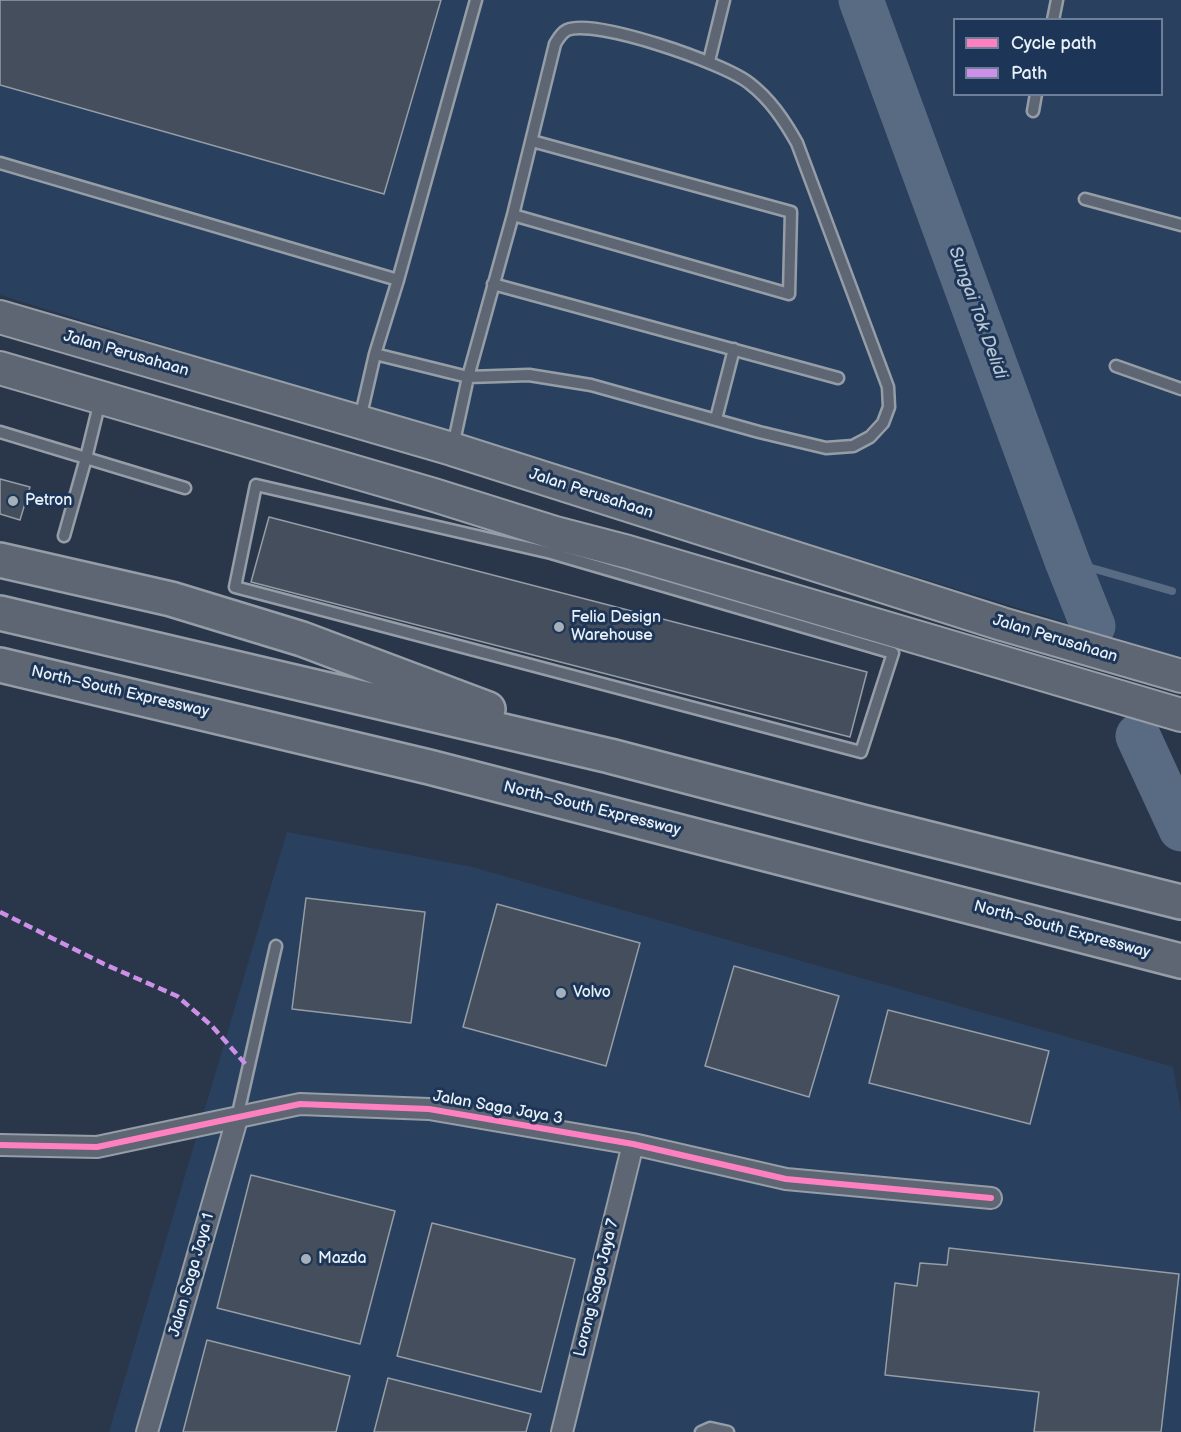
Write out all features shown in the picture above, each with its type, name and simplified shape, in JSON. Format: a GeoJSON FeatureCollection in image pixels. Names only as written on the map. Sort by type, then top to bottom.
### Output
{"type":"FeatureCollection","features":[{"type":"Feature","properties":{"kind":"highway"},"geometry":{"type":"LineString","coordinates":[[0,560],[171,599],[302,639],[610,756]]}},
{"type":"Feature","properties":{"kind":"highway"},"geometry":{"type":"LineString","coordinates":[[0,613],[610,756],[884,828],[1181,902]]}},
{"type":"Feature","properties":{"kind":"highway","name":"North–South Expressway"},"geometry":{"type":"LineString","coordinates":[[0,665],[429,767],[1181,961]]}},
{"type":"Feature","properties":{"kind":"main road","name":"Jalan Perusahaan"},"geometry":{"type":"LineString","coordinates":[[0,317],[452,449],[1002,624],[1178,674]]}},
{"type":"Feature","properties":{"kind":"main road"},"geometry":{"type":"LineString","coordinates":[[0,368],[434,495],[553,543],[628,552],[1181,715]]}},
{"type":"Feature","properties":{"kind":"street","name":"Jalan Saga Jaya 3"},"geometry":{"type":"LineString","coordinates":[[0,1145],[97,1148],[300,1104],[429,1109],[633,1144],[786,1179],[991,1198]]}},
{"type":"Feature","properties":{"kind":"street","name":"Jalan Saga Jaya 1"},"geometry":{"type":"LineString","coordinates":[[147,1432],[237,1119]]}},
{"type":"Feature","properties":{"kind":"street","name":"Lorong Saga Jaya 7"},"geometry":{"type":"LineString","coordinates":[[562,1432],[633,1144]]}},
{"type":"Feature","properties":{"kind":"lane"},"geometry":{"type":"LineString","coordinates":[[359,422],[375,354],[398,280],[476,0]]}},
{"type":"Feature","properties":{"kind":"lane"},"geometry":{"type":"LineString","coordinates":[[709,61],[724,0]]}},
{"type":"Feature","properties":{"kind":"lane"},"geometry":{"type":"LineString","coordinates":[[1053,18],[1057,0]]}},
{"type":"Feature","properties":{"kind":"lane"},"geometry":{"type":"LineString","coordinates":[[375,354],[468,376],[529,375],[591,385],[795,442],[826,448],[853,446],[870,437],[883,423],[889,407],[888,387],[797,143],[786,122],[769,101],[748,82],[709,61],[654,43],[578,28],[562,34],[555,44],[513,215],[468,376],[452,449]]}},
{"type":"Feature","properties":{"kind":"lane"},"geometry":{"type":"LineString","coordinates":[[1033,111],[1036,96]]}},
{"type":"Feature","properties":{"kind":"lane"},"geometry":{"type":"LineString","coordinates":[[513,215],[789,294],[791,212],[532,141]]}},
{"type":"Feature","properties":{"kind":"lane"},"geometry":{"type":"LineString","coordinates":[[0,163],[398,280]]}},
{"type":"Feature","properties":{"kind":"lane"},"geometry":{"type":"LineString","coordinates":[[1085,199],[1181,225]]}},
{"type":"Feature","properties":{"kind":"lane"},"geometry":{"type":"LineString","coordinates":[[493,284],[838,378]]}},
{"type":"Feature","properties":{"kind":"lane"},"geometry":{"type":"LineString","coordinates":[[716,419],[734,349]]}},
{"type":"Feature","properties":{"kind":"lane"},"geometry":{"type":"LineString","coordinates":[[1116,366],[1181,389]]}},
{"type":"Feature","properties":{"kind":"lane"},"geometry":{"type":"LineString","coordinates":[[64,536],[100,397]]}},
{"type":"Feature","properties":{"kind":"lane"},"geometry":{"type":"LineString","coordinates":[[0,432],[185,488]]}},
{"type":"Feature","properties":{"kind":"lane"},"geometry":{"type":"LineString","coordinates":[[256,485],[553,543],[893,653],[861,752],[235,587],[256,485]]}},
{"type":"Feature","properties":{"kind":"lane"},"geometry":{"type":"LineString","coordinates":[[237,1119],[276,946]]}},
{"type":"Feature","properties":{"kind":"lane"},"geometry":{"type":"LineString","coordinates":[[701,1432],[710,1428],[728,1432]]}},
{"type":"Feature","properties":{"kind":"shaded area"},"geometry":{"type":"Polygon","coordinates":[[[0,0],[1181,0],[1181,658],[0,295],[0,0]]]}},
{"type":"Feature","properties":{"kind":"shaded area"},"geometry":{"type":"Polygon","coordinates":[[[287,832],[472,867],[1173,1067],[1181,1112],[1181,1432],[109,1432],[287,832]]]}},
{"type":"Feature","properties":{"kind":"building"},"geometry":{"type":"Polygon","coordinates":[[[0,0],[441,0],[384,194],[0,85],[0,0]]]}},
{"type":"Feature","properties":{"kind":"building","name":"Petron"},"geometry":{"type":"Polygon","coordinates":[[[0,479],[30,487],[20,520],[0,514],[0,479]]]}},
{"type":"Feature","properties":{"kind":"building","name":"Felia Design Warehouse"},"geometry":{"type":"Polygon","coordinates":[[[269,517],[867,672],[850,737],[251,582],[269,517]]]}},
{"type":"Feature","properties":{"kind":"building"},"geometry":{"type":"Polygon","coordinates":[[[306,898],[425,912],[411,1023],[292,1009],[306,898]]]}},
{"type":"Feature","properties":{"kind":"building"},"geometry":{"type":"Polygon","coordinates":[[[497,904],[640,943],[606,1066],[463,1027],[497,904]]]}},
{"type":"Feature","properties":{"kind":"building"},"geometry":{"type":"Polygon","coordinates":[[[734,966],[839,996],[809,1097],[705,1066],[734,966]]]}},
{"type":"Feature","properties":{"kind":"building"},"geometry":{"type":"Polygon","coordinates":[[[888,1010],[1049,1051],[1030,1124],[869,1083],[888,1010]]]}},
{"type":"Feature","properties":{"kind":"building","name":"Mazda"},"geometry":{"type":"Polygon","coordinates":[[[251,1175],[395,1211],[360,1344],[217,1308],[251,1175]]]}},
{"type":"Feature","properties":{"kind":"building"},"geometry":{"type":"Polygon","coordinates":[[[432,1223],[575,1259],[541,1392],[397,1356],[432,1223]]]}},
{"type":"Feature","properties":{"kind":"building"},"geometry":{"type":"Polygon","coordinates":[[[949,1248],[1179,1274],[1161,1432],[1034,1432],[1039,1392],[885,1375],[895,1283],[917,1286],[920,1263],[947,1265],[949,1248]]]}},
{"type":"Feature","properties":{"kind":"building"},"geometry":{"type":"Polygon","coordinates":[[[207,1340],[350,1376],[336,1432],[183,1432],[207,1340]]]}},
{"type":"Feature","properties":{"kind":"building"},"geometry":{"type":"Polygon","coordinates":[[[388,1378],[531,1414],[526,1432],[374,1432],[388,1378]]]}},
{"type":"Feature","properties":{"kind":"waterway","name":"Sungai Tok Delidi"},"geometry":{"type":"LineString","coordinates":[[861,0],[1093,626]]}},
{"type":"Feature","properties":{"kind":"waterway"},"geometry":{"type":"LineString","coordinates":[[1067,561],[1172,591]]}},
{"type":"Feature","properties":{"kind":"waterway","name":"Sungai Tok Delidi"},"geometry":{"type":"LineString","coordinates":[[1138,736],[1181,829]]}},
{"type":"Feature","properties":{"kind":"marked path"},"geometry":{"type":"LineString","coordinates":[[0,912],[104,964],[177,996],[212,1026],[248,1067]]}},
{"type":"Feature","properties":{"kind":"cycle path"},"geometry":{"type":"LineString","coordinates":[[0,1145],[97,1147],[300,1104],[429,1109],[633,1144],[786,1179],[991,1198]]}},
{"type":"Feature","properties":{"kind":"place","name":"Petron"},"geometry":{"type":"Point","coordinates":[13,501]}},
{"type":"Feature","properties":{"kind":"place","name":"Felia Design Warehouse"},"geometry":{"type":"Point","coordinates":[559,627]}},
{"type":"Feature","properties":{"kind":"place","name":"Volvo"},"geometry":{"type":"Point","coordinates":[561,993]}},
{"type":"Feature","properties":{"kind":"place","name":"Mazda"},"geometry":{"type":"Point","coordinates":[306,1259]}}]}
